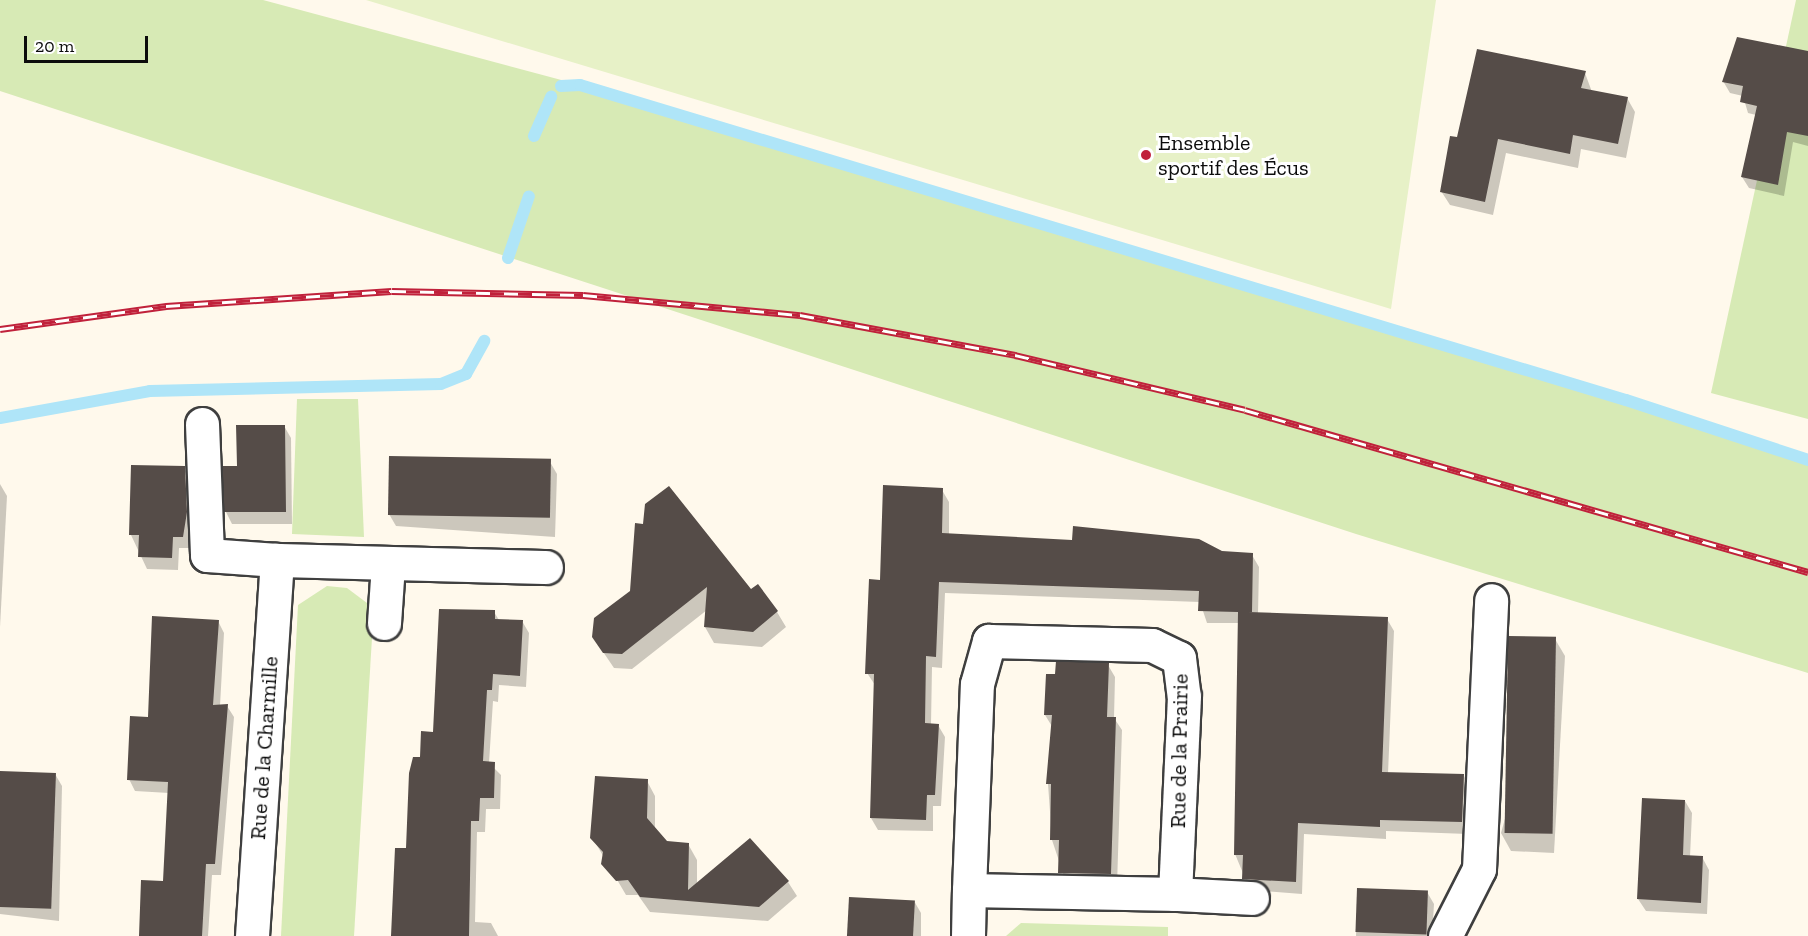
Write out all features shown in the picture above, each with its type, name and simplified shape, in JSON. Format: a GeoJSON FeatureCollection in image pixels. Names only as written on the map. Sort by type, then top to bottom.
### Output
{"type":"FeatureCollection","features":[{"type":"Feature","properties":{"kind":"street"},"geometry":{"type":"LineString","coordinates":[[202,424],[207,555],[388,564],[546,567]]}},
{"type":"Feature","properties":{"kind":"street","name":"Rue de la Charmille"},"geometry":{"type":"LineString","coordinates":[[252,936],[277,560]]}},
{"type":"Feature","properties":{"kind":"street"},"geometry":{"type":"LineString","coordinates":[[384,623],[388,564]]}},
{"type":"Feature","properties":{"kind":"street"},"geometry":{"type":"LineString","coordinates":[[1445,936],[1479,869],[1491,600]]}},
{"type":"Feature","properties":{"kind":"street","name":"Rue de la Prairie"},"geometry":{"type":"LineString","coordinates":[[968,936],[977,684],[989,640],[1152,645],[1179,658],[1184,696],[1176,894]]}},
{"type":"Feature","properties":{"kind":"street"},"geometry":{"type":"LineString","coordinates":[[969,891],[1176,894],[1252,898]]}},
{"type":"Feature","properties":{"kind":"green space"},"geometry":{"type":"Polygon","coordinates":[[[0,0],[263,0],[580,85],[1626,400],[1808,460],[1808,673],[1356,534],[0,91],[0,0]]]}},
{"type":"Feature","properties":{"kind":"green space","name":"Ensemble sportif des Écus"},"geometry":{"type":"Polygon","coordinates":[[[366,0],[1436,0],[1391,309],[366,0]]]}},
{"type":"Feature","properties":{"kind":"green space"},"geometry":{"type":"Polygon","coordinates":[[[1796,0],[1808,0],[1808,419],[1711,393],[1796,0]]]}},
{"type":"Feature","properties":{"kind":"green space"},"geometry":{"type":"Polygon","coordinates":[[[297,399],[358,399],[364,537],[292,534],[297,399]]]}},
{"type":"Feature","properties":{"kind":"green space"},"geometry":{"type":"Polygon","coordinates":[[[327,586],[347,588],[367,603],[373,621],[354,936],[281,936],[298,605],[327,586]]]}},
{"type":"Feature","properties":{"kind":"green space"},"geometry":{"type":"Polygon","coordinates":[[[1021,923],[1168,927],[1168,936],[1006,936],[1021,923]]]}},
{"type":"Feature","properties":{"kind":"building"},"geometry":{"type":"Polygon","coordinates":[[[1737,37],[1808,51],[1808,136],[1787,132],[1778,185],[1741,177],[1757,106],[1740,102],[1743,86],[1722,82],[1737,37]]]}},
{"type":"Feature","properties":{"kind":"building"},"geometry":{"type":"Polygon","coordinates":[[[1477,49],[1586,71],[1581,88],[1628,97],[1618,144],[1573,135],[1570,154],[1498,139],[1485,202],[1440,192],[1450,136],[1457,137],[1477,49]]]}},
{"type":"Feature","properties":{"kind":"building"},"geometry":{"type":"Polygon","coordinates":[[[236,425],[285,425],[286,512],[224,512],[222,466],[237,466],[236,425]]]}},
{"type":"Feature","properties":{"kind":"building"},"geometry":{"type":"Polygon","coordinates":[[[389,456],[551,459],[550,518],[388,515],[389,456]]]}},
{"type":"Feature","properties":{"kind":"building"},"geometry":{"type":"Polygon","coordinates":[[[131,465],[185,466],[187,512],[183,537],[173,537],[172,558],[138,557],[139,535],[129,535],[131,465]]]}},
{"type":"Feature","properties":{"kind":"building"},"geometry":{"type":"Polygon","coordinates":[[[883,485],[943,488],[942,533],[1072,540],[1073,526],[1199,539],[1222,551],[1253,553],[1252,612],[1248,612],[1388,617],[1382,772],[1464,774],[1462,822],[1380,820],[1380,827],[1298,823],[1296,882],[1242,879],[1243,855],[1234,855],[1238,612],[1198,611],[1199,591],[939,582],[936,657],[926,656],[925,723],[939,724],[935,795],[927,795],[926,820],[870,818],[874,674],[865,674],[869,579],[880,580],[883,485]]]}},
{"type":"Feature","properties":{"kind":"building"},"geometry":{"type":"Polygon","coordinates":[[[669,486],[751,589],[758,584],[778,611],[753,632],[704,627],[707,587],[622,654],[603,653],[592,637],[594,618],[630,591],[635,523],[643,524],[645,504],[669,486]]]}},
{"type":"Feature","properties":{"kind":"building"},"geometry":{"type":"Polygon","coordinates":[[[439,609],[495,610],[495,619],[523,620],[520,676],[493,674],[492,690],[487,690],[483,761],[495,762],[494,798],[480,798],[479,821],[471,821],[469,936],[391,936],[395,848],[406,848],[409,773],[413,757],[420,757],[421,731],[433,732],[439,609]]]}},
{"type":"Feature","properties":{"kind":"building"},"geometry":{"type":"Polygon","coordinates":[[[152,616],[219,620],[213,705],[228,704],[215,864],[206,864],[202,936],[139,936],[141,880],[163,881],[168,782],[127,780],[130,716],[148,717],[152,616]]]}},
{"type":"Feature","properties":{"kind":"building"},"geometry":{"type":"Polygon","coordinates":[[[1508,636],[1556,637],[1553,834],[1505,833],[1508,636]]]}},
{"type":"Feature","properties":{"kind":"building"},"geometry":{"type":"Polygon","coordinates":[[[1056,661],[1109,663],[1107,717],[1116,717],[1111,874],[1058,873],[1059,840],[1050,840],[1051,784],[1046,784],[1052,715],[1044,715],[1046,674],[1055,674],[1056,661]]]}},
{"type":"Feature","properties":{"kind":"building"},"geometry":{"type":"Polygon","coordinates":[[[0,771],[56,773],[51,909],[0,907],[0,771]]]}},
{"type":"Feature","properties":{"kind":"building"},"geometry":{"type":"Polygon","coordinates":[[[595,776],[648,779],[647,818],[667,841],[689,843],[688,890],[750,838],[789,881],[759,907],[640,897],[628,880],[616,881],[601,864],[603,852],[590,838],[595,776]]]}},
{"type":"Feature","properties":{"kind":"building"},"geometry":{"type":"Polygon","coordinates":[[[1642,798],[1685,800],[1683,855],[1703,856],[1701,903],[1637,899],[1642,798]]]}},
{"type":"Feature","properties":{"kind":"building"},"geometry":{"type":"Polygon","coordinates":[[[1357,888],[1428,890],[1426,934],[1355,932],[1357,888]]]}},
{"type":"Feature","properties":{"kind":"building"},"geometry":{"type":"Polygon","coordinates":[[[849,897],[915,900],[913,936],[847,936],[849,897]]]}},
{"type":"Feature","properties":{"kind":"waterway"},"geometry":{"type":"LineString","coordinates":[[561,86],[580,85],[1626,400],[1808,460]]}},
{"type":"Feature","properties":{"kind":"waterway"},"geometry":{"type":"LineString","coordinates":[[534,136],[551,97]]}},
{"type":"Feature","properties":{"kind":"waterway"},"geometry":{"type":"LineString","coordinates":[[508,258],[529,196]]}},
{"type":"Feature","properties":{"kind":"waterway"},"geometry":{"type":"LineString","coordinates":[[0,418],[150,391],[441,384],[466,374],[484,341]]}},
{"type":"Feature","properties":{"kind":"railway"},"geometry":{"type":"LineString","coordinates":[[0,329],[166,306],[392,291],[583,295],[800,315],[1015,355],[1245,410],[1808,572]]}},
{"type":"Feature","properties":{"kind":"place","name":"Ensemble sportif des Écus"},"geometry":{"type":"Point","coordinates":[1146,155]}}]}
